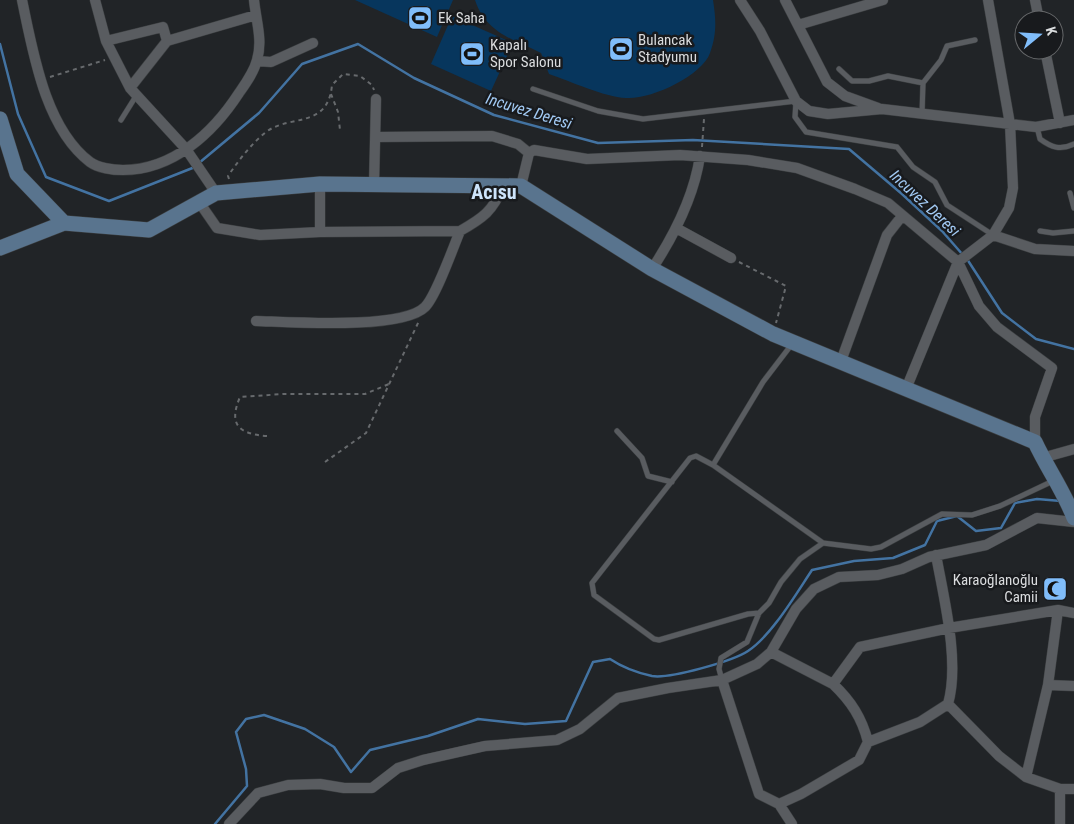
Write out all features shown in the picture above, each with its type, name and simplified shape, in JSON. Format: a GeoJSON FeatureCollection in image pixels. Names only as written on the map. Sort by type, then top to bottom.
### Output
{"type":"FeatureCollection","features":[{"type":"Feature","properties":{"kind":"street"},"geometry":{"type":"LineString","coordinates":[[22,0],[40,80],[50,107],[72,142],[91,163],[113,170],[139,170],[162,163],[186,149],[218,122],[248,80],[257,61],[261,40],[254,0]]}},
{"type":"Feature","properties":{"kind":"street"},"geometry":{"type":"LineString","coordinates":[[95,0],[106,41],[133,91],[223,192]]}},
{"type":"Feature","properties":{"kind":"street"},"geometry":{"type":"LineString","coordinates":[[740,0],[760,31],[796,101],[809,111],[828,114],[882,109],[1036,127],[1074,120]]}},
{"type":"Feature","properties":{"kind":"street"},"geometry":{"type":"LineString","coordinates":[[786,0],[827,82],[846,96],[882,109]]}},
{"type":"Feature","properties":{"kind":"street"},"geometry":{"type":"LineString","coordinates":[[798,25],[881,0]]}},
{"type":"Feature","properties":{"kind":"street"},"geometry":{"type":"LineString","coordinates":[[906,389],[958,262],[992,235],[1009,208],[1012,194],[1010,124],[988,0]]}},
{"type":"Feature","properties":{"kind":"street"},"geometry":{"type":"LineString","coordinates":[[133,91],[168,41],[256,15]]}},
{"type":"Feature","properties":{"kind":"street"},"geometry":{"type":"LineString","coordinates":[[106,41],[163,27],[168,41]]}},
{"type":"Feature","properties":{"kind":"street"},"geometry":{"type":"LineString","coordinates":[[257,61],[271,62],[313,43]]}},
{"type":"Feature","properties":{"kind":"street"},"geometry":{"type":"LineString","coordinates":[[1047,60],[1060,123]]}},
{"type":"Feature","properties":{"kind":"street"},"geometry":{"type":"LineString","coordinates":[[374,185],[377,136],[376,99]]}},
{"type":"Feature","properties":{"kind":"street"},"geometry":{"type":"LineString","coordinates":[[0,119],[17,174],[64,223]]}},
{"type":"Feature","properties":{"kind":"street"},"geometry":{"type":"LineString","coordinates":[[377,136],[492,136],[518,144],[529,153]]}},
{"type":"Feature","properties":{"kind":"street"},"geometry":{"type":"LineString","coordinates":[[521,186],[529,153],[534,150],[587,159],[701,153],[798,168],[888,203],[958,262],[979,306],[991,320],[1052,368],[1035,416],[1035,442],[1042,458],[1065,494],[1074,518]]}},
{"type":"Feature","properties":{"kind":"street"},"geometry":{"type":"LineString","coordinates":[[652,269],[676,228],[697,182],[701,153]]}},
{"type":"Feature","properties":{"kind":"street"},"geometry":{"type":"LineString","coordinates":[[320,184],[320,232]]}},
{"type":"Feature","properties":{"kind":"street"},"geometry":{"type":"LineString","coordinates":[[0,248],[64,223],[149,230],[199,202],[223,192],[320,184],[521,186],[652,269],[693,293],[773,334],[1035,442]]}},
{"type":"Feature","properties":{"kind":"street"},"geometry":{"type":"LineString","coordinates":[[199,202],[217,228],[260,236],[320,232],[460,231],[479,220],[494,206],[503,186]]}},
{"type":"Feature","properties":{"kind":"street"},"geometry":{"type":"LineString","coordinates":[[841,361],[888,235],[902,216]]}},
{"type":"Feature","properties":{"kind":"street"},"geometry":{"type":"LineString","coordinates":[[676,228],[731,258]]}},
{"type":"Feature","properties":{"kind":"street"},"geometry":{"type":"LineString","coordinates":[[256,321],[374,323],[425,308],[460,231]]}},
{"type":"Feature","properties":{"kind":"street"},"geometry":{"type":"LineString","coordinates":[[992,235],[1035,249],[1074,251]]}},
{"type":"Feature","properties":{"kind":"street"},"geometry":{"type":"LineString","coordinates":[[1042,458],[1074,449]]}},
{"type":"Feature","properties":{"kind":"street"},"geometry":{"type":"LineString","coordinates":[[229,824],[258,793],[296,785],[320,784],[344,788],[372,788],[398,768],[423,760],[485,746],[557,740],[580,729],[618,698],[638,693],[722,680],[757,664],[771,652],[796,609],[814,589],[839,577],[878,575],[902,569],[936,556],[986,545],[1037,518],[1074,522]]}},
{"type":"Feature","properties":{"kind":"street"},"geometry":{"type":"LineString","coordinates":[[868,742],[920,722],[948,704],[953,688],[949,628],[936,556]]}},
{"type":"Feature","properties":{"kind":"street"},"geometry":{"type":"LineString","coordinates":[[1026,776],[1048,685],[1058,610]]}},
{"type":"Feature","properties":{"kind":"street"},"geometry":{"type":"LineString","coordinates":[[833,684],[860,647],[949,628],[1058,610],[1074,613]]}},
{"type":"Feature","properties":{"kind":"street"},"geometry":{"type":"LineString","coordinates":[[771,652],[833,684],[854,706],[863,724],[868,742],[859,760],[780,804]]}},
{"type":"Feature","properties":{"kind":"street"},"geometry":{"type":"LineString","coordinates":[[722,680],[760,794],[780,804],[792,824]]}},
{"type":"Feature","properties":{"kind":"street"},"geometry":{"type":"LineString","coordinates":[[1048,685],[1074,686]]}},
{"type":"Feature","properties":{"kind":"street"},"geometry":{"type":"LineString","coordinates":[[948,704],[999,756],[1026,776],[1060,789],[1074,789]]}},
{"type":"Feature","properties":{"kind":"street"},"geometry":{"type":"LineString","coordinates":[[1060,789],[1060,824]]}},
{"type":"Feature","properties":{"kind":"lane"},"geometry":{"type":"LineString","coordinates":[[922,114],[923,83],[941,60],[947,46],[975,40]]}},
{"type":"Feature","properties":{"kind":"lane"},"geometry":{"type":"LineString","coordinates":[[839,69],[852,81],[869,81],[888,76],[923,83]]}},
{"type":"Feature","properties":{"kind":"lane"},"geometry":{"type":"LineString","coordinates":[[533,89],[598,111],[643,119],[796,101],[795,117],[806,132],[897,147],[914,167],[935,182],[947,205],[992,235]]}},
{"type":"Feature","properties":{"kind":"lane"},"geometry":{"type":"LineString","coordinates":[[121,120],[133,91]]}},
{"type":"Feature","properties":{"kind":"lane"},"geometry":{"type":"LineString","coordinates":[[1036,127],[1040,139],[1053,148],[1068,147],[1074,144]]}},
{"type":"Feature","properties":{"kind":"lane"},"geometry":{"type":"LineString","coordinates":[[1070,193],[1074,208]]}},
{"type":"Feature","properties":{"kind":"lane"},"geometry":{"type":"LineString","coordinates":[[1040,232],[1074,231]]}},
{"type":"Feature","properties":{"kind":"lane"},"geometry":{"type":"LineString","coordinates":[[713,464],[763,382],[794,342]]}},
{"type":"Feature","properties":{"kind":"lane"},"geometry":{"type":"LineString","coordinates":[[617,430],[642,458],[648,476],[672,482]]}},
{"type":"Feature","properties":{"kind":"lane"},"geometry":{"type":"LineString","coordinates":[[759,613],[748,614],[659,640],[654,639],[594,595],[592,584],[690,458],[696,456],[713,464],[823,543],[871,549],[881,547],[942,514],[972,515],[991,509],[1056,480]]}},
{"type":"Feature","properties":{"kind":"lane"},"geometry":{"type":"LineString","coordinates":[[722,680],[721,658],[747,642],[759,613],[800,559],[823,543]]}},
{"type":"Feature","properties":{"kind":"path"},"geometry":{"type":"LineString","coordinates":[[40,80],[114,57]]}},
{"type":"Feature","properties":{"kind":"path"},"geometry":{"type":"LineString","coordinates":[[223,192],[228,176],[252,144],[268,130],[312,116],[324,108],[331,94],[332,85],[343,74],[360,76],[372,85],[376,99]]}},
{"type":"Feature","properties":{"kind":"path"},"geometry":{"type":"LineString","coordinates":[[331,94],[338,112],[340,130]]}},
{"type":"Feature","properties":{"kind":"path"},"geometry":{"type":"LineString","coordinates":[[701,153],[704,122]]}},
{"type":"Feature","properties":{"kind":"path"},"geometry":{"type":"LineString","coordinates":[[731,258],[786,286],[773,334]]}},
{"type":"Feature","properties":{"kind":"path"},"geometry":{"type":"LineString","coordinates":[[324,462],[366,433],[425,308]]}},
{"type":"Feature","properties":{"kind":"path"},"geometry":{"type":"LineString","coordinates":[[267,436],[248,434],[238,428],[234,411],[240,397],[283,394],[365,394],[389,384]]}},
{"type":"Feature","properties":{"kind":"shaded area","name":"Ek Saha"},"geometry":{"type":"Polygon","coordinates":[[[355,0],[453,0],[437,37],[355,0]]]}},
{"type":"Feature","properties":{"kind":"shaded area","name":"Bulancak Stadyumu"},"geometry":{"type":"Polygon","coordinates":[[[475,0],[713,0],[715,33],[710,53],[705,62],[686,78],[661,91],[648,95],[636,98],[617,97],[549,74],[541,53],[493,28],[480,11],[475,0]]]}},
{"type":"Feature","properties":{"kind":"shaded area","name":"Kapalı Spor Salonu"},"geometry":{"type":"Polygon","coordinates":[[[452,16],[513,43],[491,91],[431,64],[452,16]]]}},
{"type":"Feature","properties":{"kind":"waterway","name":"Incuvez Deresi"},"geometry":{"type":"LineString","coordinates":[[0,44],[18,114],[46,177],[109,201],[195,167]]}},
{"type":"Feature","properties":{"kind":"waterway","name":"Incuvez Deresi"},"geometry":{"type":"LineString","coordinates":[[199,163],[259,113],[302,64],[358,44],[414,78],[494,115],[598,143],[693,140],[849,149],[942,231],[963,255]]}},
{"type":"Feature","properties":{"kind":"waterway","name":"Incuvez Deresi"},"geometry":{"type":"LineString","coordinates":[[967,259],[1002,313],[1036,339],[1074,349]]}},
{"type":"Feature","properties":{"kind":"waterway"},"geometry":{"type":"LineString","coordinates":[[215,824],[247,786],[246,769],[236,732],[246,719],[264,715],[305,729],[334,747],[351,772],[370,750],[428,736],[478,719],[525,724],[566,721],[593,662],[610,659],[636,671],[652,676],[661,676],[686,672],[729,660],[748,651],[766,635],[783,614],[812,570],[854,561],[893,558],[925,545],[937,521],[957,516],[976,531],[1001,528],[1015,503],[1037,499],[1061,501]]}},
{"type":"Feature","properties":{"kind":"place","name":"Ek Saha"},"geometry":{"type":"Point","coordinates":[420,18]}},
{"type":"Feature","properties":{"kind":"place","name":"Bulancak Stadyumu"},"geometry":{"type":"Point","coordinates":[621,49]}},
{"type":"Feature","properties":{"kind":"place","name":"Kapalı Spor Salonu"},"geometry":{"type":"Point","coordinates":[472,54]}},
{"type":"Feature","properties":{"kind":"place","name":"Karaoğlanoğlu Camii"},"geometry":{"type":"Point","coordinates":[1055,589]}},
{"type":"Feature","properties":{"kind":"district","name":"Acısu"},"geometry":{"type":"Point","coordinates":[494,192]}}]}
